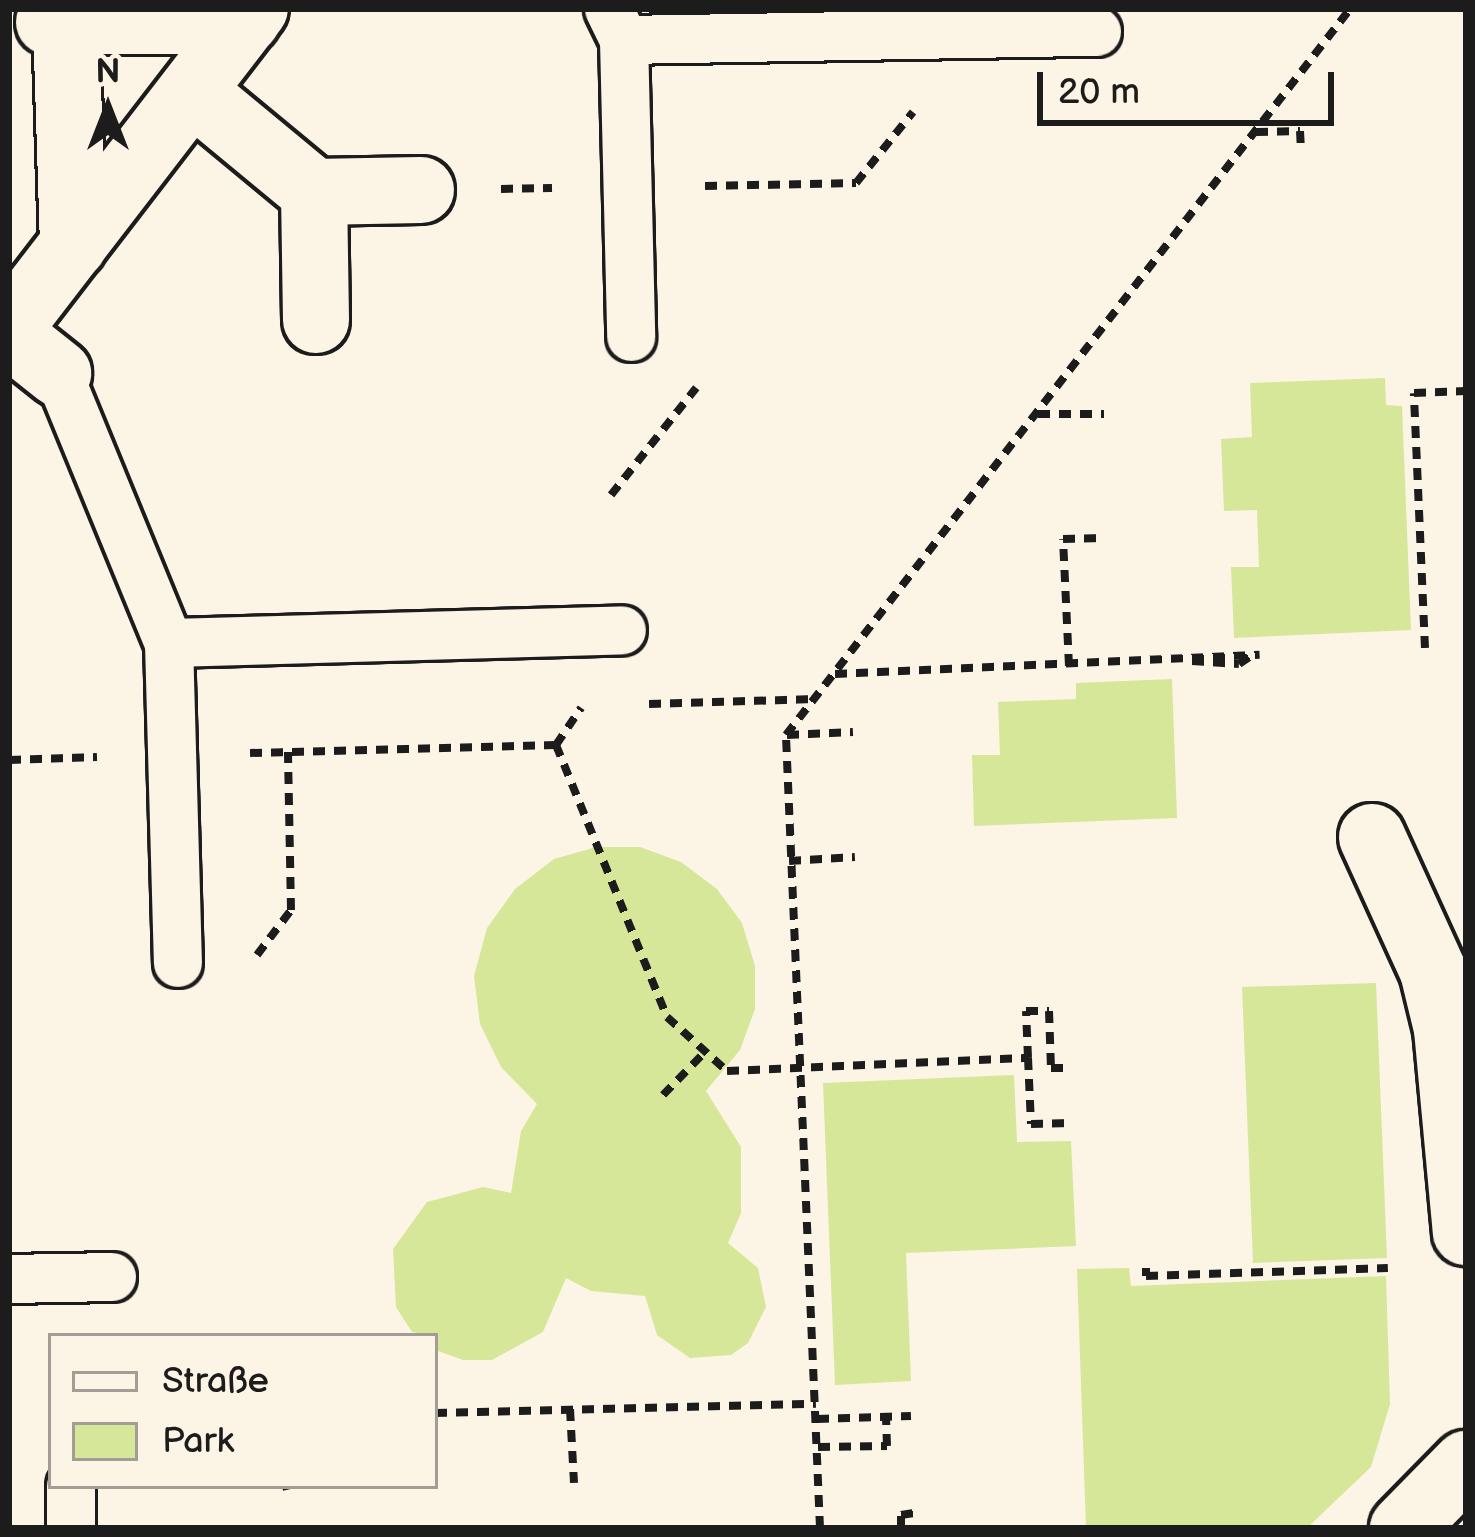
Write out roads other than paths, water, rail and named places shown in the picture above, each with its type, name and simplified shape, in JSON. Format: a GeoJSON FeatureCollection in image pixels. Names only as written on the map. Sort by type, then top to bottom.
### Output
{"type":"FeatureCollection","features":[{"type":"Feature","properties":{"kind":"street"},"geometry":{"type":"LineString","coordinates":[[73,246],[58,22],[251,15]]}},
{"type":"Feature","properties":{"kind":"street"},"geometry":{"type":"LineString","coordinates":[[25,345],[73,246],[251,15]]}},
{"type":"Feature","properties":{"kind":"street"},"geometry":{"type":"LineString","coordinates":[[192,91],[314,191],[421,190]]}},
{"type":"Feature","properties":{"kind":"street"},"geometry":{"type":"LineString","coordinates":[[314,191],[316,320]]}},
{"type":"Feature","properties":{"kind":"street"},"geometry":{"type":"LineString","coordinates":[[1372,838],[1433,971],[1459,1083],[1466,1232]]}},
{"type":"Feature","properties":{"kind":"street"},"geometry":{"type":"LineString","coordinates":[[1403,1528],[1466,1463]]}},
{"type":"Feature","properties":{"kind":"lane"},"geometry":{"type":"LineString","coordinates":[[631,337],[617,24],[1097,32]]}},
{"type":"Feature","properties":{"kind":"lane"},"geometry":{"type":"LineString","coordinates":[[25,345],[169,643],[178,963]]}},
{"type":"Feature","properties":{"kind":"lane"},"geometry":{"type":"LineString","coordinates":[[169,643],[622,630]]}},
{"type":"Feature","properties":{"kind":"lane"},"geometry":{"type":"LineString","coordinates":[[9,1279],[112,1277]]}},
{"type":"Feature","properties":{"kind":"lane"},"geometry":{"type":"LineString","coordinates":[[70,1489],[70,1528]]}}]}
